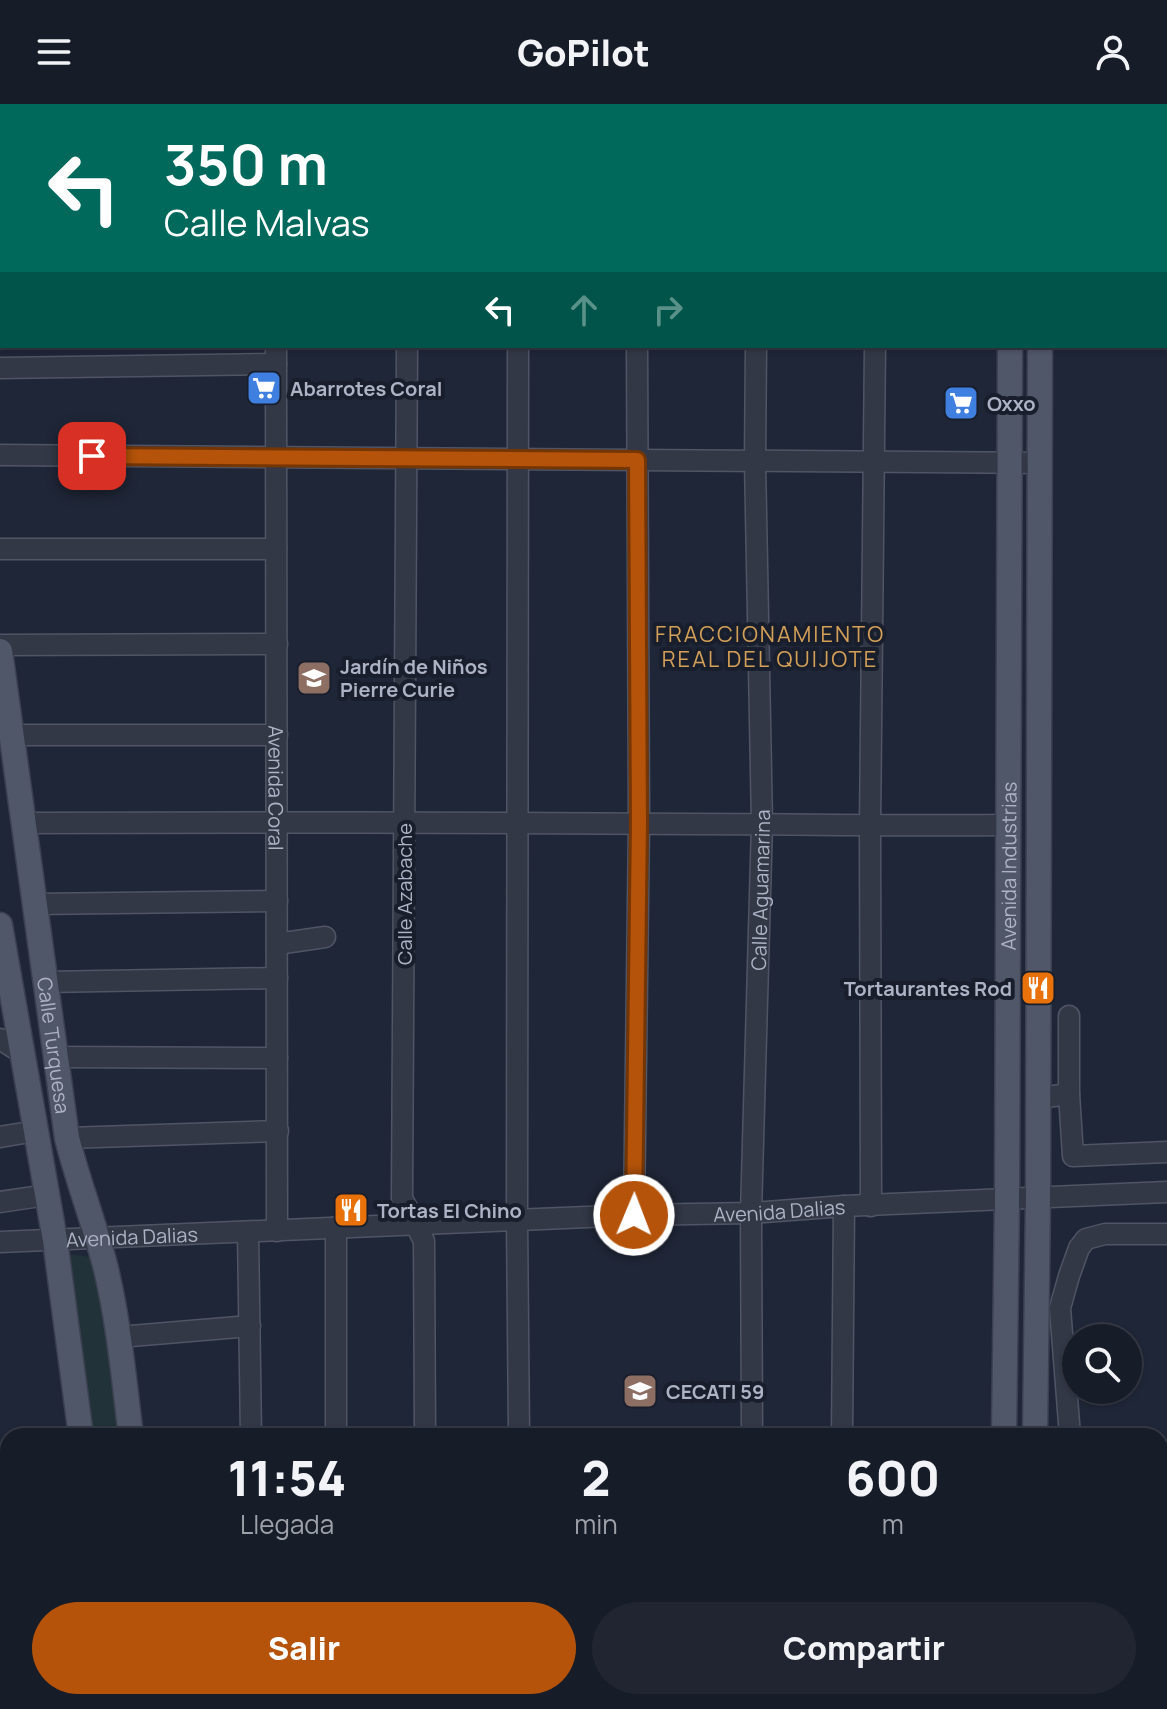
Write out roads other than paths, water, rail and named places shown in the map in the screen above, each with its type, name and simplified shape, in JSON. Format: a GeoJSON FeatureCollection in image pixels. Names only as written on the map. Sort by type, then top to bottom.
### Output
{"type":"FeatureCollection","features":[{"type":"Feature","properties":{"kind":"main road","name":"Avenida Industrias"},"geometry":{"type":"LineString","coordinates":[[1004,1428],[1010,348]]}},
{"type":"Feature","properties":{"kind":"main road","name":"Avenida Industrias"},"geometry":{"type":"LineString","coordinates":[[1035,1428],[1040,348]]}},
{"type":"Feature","properties":{"kind":"main road","name":"Calle Turquesa"},"geometry":{"type":"LineString","coordinates":[[0,648],[67,1138],[114,1304],[130,1428]]}},
{"type":"Feature","properties":{"kind":"main road","name":"Calle Turquesa"},"geometry":{"type":"LineString","coordinates":[[0,925],[4,976],[22,1053],[55,1240],[80,1428]]}},
{"type":"Feature","properties":{"kind":"street","name":"Calle Azabache"},"geometry":{"type":"LineString","coordinates":[[407,348],[402,1198],[424,1241],[425,1428]]}},
{"type":"Feature","properties":{"kind":"street"},"geometry":{"type":"LineString","coordinates":[[518,348],[519,1428]]}},
{"type":"Feature","properties":{"kind":"street"},"geometry":{"type":"LineString","coordinates":[[634,1215],[639,823],[637,348]]}},
{"type":"Feature","properties":{"kind":"street","name":"Calle Aguamarina"},"geometry":{"type":"LineString","coordinates":[[752,1428],[751,1213],[762,824],[755,461],[756,348]]}},
{"type":"Feature","properties":{"kind":"street"},"geometry":{"type":"LineString","coordinates":[[871,1206],[870,826],[875,348]]}},
{"type":"Feature","properties":{"kind":"street"},"geometry":{"type":"LineString","coordinates":[[0,368],[276,355]]}},
{"type":"Feature","properties":{"kind":"street","name":"Avenida Coral"},"geometry":{"type":"LineString","coordinates":[[276,355],[277,1231]]}},
{"type":"Feature","properties":{"kind":"street"},"geometry":{"type":"LineString","coordinates":[[0,455],[1040,463]]}},
{"type":"Feature","properties":{"kind":"street"},"geometry":{"type":"LineString","coordinates":[[0,549],[276,549]]}},
{"type":"Feature","properties":{"kind":"street"},"geometry":{"type":"LineString","coordinates":[[0,648],[277,644]]}},
{"type":"Feature","properties":{"kind":"street"},"geometry":{"type":"LineString","coordinates":[[11,735],[277,735]]}},
{"type":"Feature","properties":{"kind":"street"},"geometry":{"type":"LineString","coordinates":[[24,823],[277,821],[1007,825]]}},
{"type":"Feature","properties":{"kind":"street"},"geometry":{"type":"LineString","coordinates":[[35,904],[277,901]]}},
{"type":"Feature","properties":{"kind":"street"},"geometry":{"type":"LineString","coordinates":[[277,944],[325,937]]}},
{"type":"Feature","properties":{"kind":"street"},"geometry":{"type":"LineString","coordinates":[[45,982],[277,978]]}},
{"type":"Feature","properties":{"kind":"street"},"geometry":{"type":"LineString","coordinates":[[1069,1016],[1073,1156],[1167,1152]]}},
{"type":"Feature","properties":{"kind":"street"},"geometry":{"type":"LineString","coordinates":[[0,1039],[22,1053]]}},
{"type":"Feature","properties":{"kind":"street"},"geometry":{"type":"LineString","coordinates":[[55,1057],[277,1058]]}},
{"type":"Feature","properties":{"kind":"street"},"geometry":{"type":"LineString","coordinates":[[1038,1098],[1069,1094]]}},
{"type":"Feature","properties":{"kind":"street"},"geometry":{"type":"LineString","coordinates":[[0,1137],[36,1131]]}},
{"type":"Feature","properties":{"kind":"street"},"geometry":{"type":"LineString","coordinates":[[67,1138],[278,1131]]}},
{"type":"Feature","properties":{"kind":"street","name":"Avenida Dalias"},"geometry":{"type":"LineString","coordinates":[[0,1242],[634,1215],[751,1213],[1167,1192]]}},
{"type":"Feature","properties":{"kind":"street"},"geometry":{"type":"LineString","coordinates":[[0,1202],[47,1195]]}},
{"type":"Feature","properties":{"kind":"street"},"geometry":{"type":"LineString","coordinates":[[842,1428],[844,1206]]}},
{"type":"Feature","properties":{"kind":"street"},"geometry":{"type":"LineString","coordinates":[[336,1227],[336,1428]]}},
{"type":"Feature","properties":{"kind":"street"},"geometry":{"type":"LineString","coordinates":[[248,1232],[251,1428]]}},
{"type":"Feature","properties":{"kind":"street"},"geometry":{"type":"LineString","coordinates":[[1069,1428],[1060,1308],[1079,1248],[1086,1239],[1105,1234],[1167,1234]]}},
{"type":"Feature","properties":{"kind":"street"},"geometry":{"type":"LineString","coordinates":[[119,1337],[250,1326]]}},
{"type":"Feature","properties":{"kind":"place","name":"Abarrotes Coral"},"geometry":{"type":"Point","coordinates":[264,388]}},
{"type":"Feature","properties":{"kind":"place","name":"Oxxo"},"geometry":{"type":"Point","coordinates":[961,403]}},
{"type":"Feature","properties":{"kind":"place","name":"Jardín de Niños Pierre Curie"},"geometry":{"type":"Point","coordinates":[314,678]}},
{"type":"Feature","properties":{"kind":"place","name":"Tortaurantes Rod"},"geometry":{"type":"Point","coordinates":[1038,988]}},
{"type":"Feature","properties":{"kind":"place","name":"Tortas El Chino"},"geometry":{"type":"Point","coordinates":[351,1210]}},
{"type":"Feature","properties":{"kind":"place","name":"CECATI 59"},"geometry":{"type":"Point","coordinates":[640,1391]}},
{"type":"Feature","properties":{"kind":"district","name":"FRACCIONAMIENTO REAL DEL QUIJOTE"},"geometry":{"type":"Point","coordinates":[770,646]}}]}
